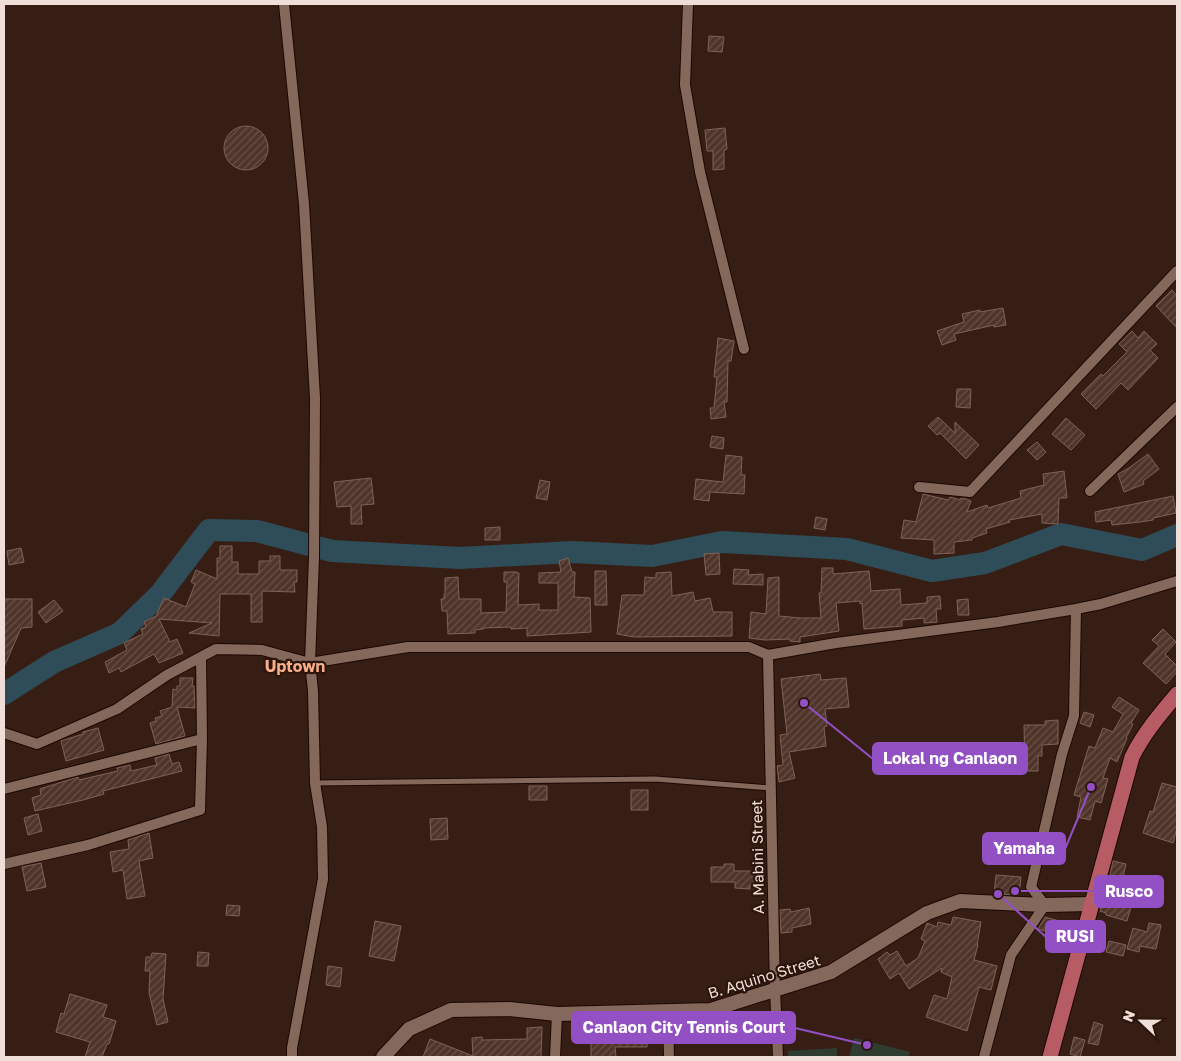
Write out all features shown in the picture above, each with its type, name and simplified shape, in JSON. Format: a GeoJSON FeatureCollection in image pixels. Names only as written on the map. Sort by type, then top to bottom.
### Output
{"type":"FeatureCollection","features":[{"type":"Feature","properties":{"kind":"main road"},"geometry":{"type":"LineString","coordinates":[[1050,1057],[1132,757],[1154,721],[1177,694]]}},
{"type":"Feature","properties":{"kind":"street"},"geometry":{"type":"LineString","coordinates":[[284,4],[304,204],[315,398],[314,557],[310,663],[315,782],[322,827],[323,879],[292,1048],[292,1057]]}},
{"type":"Feature","properties":{"kind":"street"},"geometry":{"type":"LineString","coordinates":[[688,4],[685,85],[700,172],[744,349]]}},
{"type":"Feature","properties":{"kind":"street"},"geometry":{"type":"LineString","coordinates":[[919,487],[970,492],[1177,271]]}},
{"type":"Feature","properties":{"kind":"street"},"geometry":{"type":"LineString","coordinates":[[1090,491],[1177,407]]}},
{"type":"Feature","properties":{"kind":"street"},"geometry":{"type":"LineString","coordinates":[[4,733],[37,744],[117,709],[167,675],[216,650],[262,650],[310,663],[408,647],[749,647],[768,656],[836,642],[998,622],[1076,610],[1177,581]]}},
{"type":"Feature","properties":{"kind":"street"},"geometry":{"type":"LineString","coordinates":[[984,1057],[1011,955],[1045,905],[1030,887],[1062,754],[1074,716],[1076,610]]}},
{"type":"Feature","properties":{"kind":"street","name":"A. Mabini Street"},"geometry":{"type":"LineString","coordinates":[[768,656],[778,1057]]}},
{"type":"Feature","properties":{"kind":"street"},"geometry":{"type":"LineString","coordinates":[[4,864],[88,845],[200,810],[202,739],[201,658]]}},
{"type":"Feature","properties":{"kind":"street"},"geometry":{"type":"LineString","coordinates":[[4,789],[202,739]]}},
{"type":"Feature","properties":{"kind":"street","name":"B. Aquino Street"},"geometry":{"type":"LineString","coordinates":[[386,1056],[409,1029],[451,1010],[509,1009],[557,1014],[711,1010],[832,972],[927,913],[960,901],[1045,905],[1091,904]]}},
{"type":"Feature","properties":{"kind":"street"},"geometry":{"type":"LineString","coordinates":[[668,1011],[669,1057]]}},
{"type":"Feature","properties":{"kind":"street"},"geometry":{"type":"LineString","coordinates":[[555,1057],[557,1014]]}},
{"type":"Feature","properties":{"kind":"lane"},"geometry":{"type":"LineString","coordinates":[[315,782],[655,779],[771,788]]}},
{"type":"Feature","properties":{"kind":"green space"},"geometry":{"type":"Polygon","coordinates":[[[854,1038],[910,1052],[908,1057],[849,1057],[854,1038]]]}},
{"type":"Feature","properties":{"kind":"green space"},"geometry":{"type":"Polygon","coordinates":[[[837,1048],[837,1057],[788,1057],[788,1051],[837,1048]]]}},
{"type":"Feature","properties":{"kind":"building"},"geometry":{"type":"Polygon","coordinates":[[[709,36],[724,37],[722,52],[708,51],[709,36]]]}},
{"type":"Feature","properties":{"kind":"building"},"geometry":{"type":"Polygon","coordinates":[[[250,126],[262,132],[267,139],[267,157],[262,164],[255,169],[242,170],[234,167],[227,160],[224,144],[227,136],[234,129],[250,126]]]}},
{"type":"Feature","properties":{"kind":"building"},"geometry":{"type":"Polygon","coordinates":[[[725,128],[727,149],[724,150],[724,169],[713,170],[713,151],[707,151],[705,130],[725,128]]]}},
{"type":"Feature","properties":{"kind":"building"},"geometry":{"type":"Polygon","coordinates":[[[1172,290],[1177,296],[1177,328],[1156,306],[1172,290]]]}},
{"type":"Feature","properties":{"kind":"building"},"geometry":{"type":"Polygon","coordinates":[[[1003,308],[1006,325],[994,327],[994,325],[954,334],[956,340],[942,345],[937,331],[964,322],[962,314],[1003,308]]]}},
{"type":"Feature","properties":{"kind":"building"},"geometry":{"type":"Polygon","coordinates":[[[1132,331],[1138,338],[1144,331],[1157,344],[1150,350],[1158,358],[1128,390],[1121,383],[1096,409],[1081,394],[1101,374],[1103,376],[1127,352],[1119,344],[1132,331]]]}},
{"type":"Feature","properties":{"kind":"building"},"geometry":{"type":"Polygon","coordinates":[[[718,338],[734,341],[731,361],[728,361],[727,402],[724,402],[726,417],[711,419],[710,408],[714,408],[717,377],[714,377],[718,338]]]}},
{"type":"Feature","properties":{"kind":"building"},"geometry":{"type":"Polygon","coordinates":[[[957,389],[971,389],[970,408],[956,407],[957,389]]]}},
{"type":"Feature","properties":{"kind":"building"},"geometry":{"type":"Polygon","coordinates":[[[938,417],[955,433],[955,422],[979,445],[966,459],[940,433],[937,435],[928,426],[938,417]]]}},
{"type":"Feature","properties":{"kind":"building"},"geometry":{"type":"Polygon","coordinates":[[[1066,418],[1085,435],[1071,450],[1052,434],[1066,418]]]}},
{"type":"Feature","properties":{"kind":"building"},"geometry":{"type":"Polygon","coordinates":[[[712,436],[724,438],[723,449],[710,447],[712,436]]]}},
{"type":"Feature","properties":{"kind":"building"},"geometry":{"type":"Polygon","coordinates":[[[1037,442],[1046,452],[1037,460],[1027,450],[1037,442]]]}},
{"type":"Feature","properties":{"kind":"building"},"geometry":{"type":"Polygon","coordinates":[[[1148,454],[1159,469],[1143,481],[1144,484],[1124,492],[1118,474],[1148,454]]]}},
{"type":"Feature","properties":{"kind":"building"},"geometry":{"type":"Polygon","coordinates":[[[726,455],[742,457],[741,475],[745,475],[744,494],[710,492],[709,501],[694,499],[696,479],[723,482],[726,455]]]}},
{"type":"Feature","properties":{"kind":"building"},"geometry":{"type":"Polygon","coordinates":[[[1064,471],[1067,498],[1059,498],[1058,524],[1042,523],[1042,514],[1009,520],[1010,522],[986,529],[987,533],[972,538],[972,540],[954,542],[954,553],[934,554],[934,540],[901,538],[904,520],[916,522],[923,494],[948,500],[950,497],[971,501],[967,512],[987,505],[988,508],[1021,498],[1020,491],[1044,485],[1043,474],[1064,471]]]}},
{"type":"Feature","properties":{"kind":"building"},"geometry":{"type":"Polygon","coordinates":[[[371,478],[374,504],[361,505],[362,524],[351,524],[351,506],[337,507],[334,482],[371,478]]]}},
{"type":"Feature","properties":{"kind":"building"},"geometry":{"type":"Polygon","coordinates":[[[540,480],[550,482],[547,500],[536,498],[540,480]]]}},
{"type":"Feature","properties":{"kind":"building"},"geometry":{"type":"Polygon","coordinates":[[[1173,496],[1176,513],[1140,522],[1112,525],[1111,520],[1096,522],[1095,512],[1173,496]]]}},
{"type":"Feature","properties":{"kind":"building"},"geometry":{"type":"Polygon","coordinates":[[[816,517],[827,519],[825,530],[814,528],[816,517]]]}},
{"type":"Feature","properties":{"kind":"building"},"geometry":{"type":"Polygon","coordinates":[[[500,527],[500,540],[485,540],[485,528],[500,527]]]}},
{"type":"Feature","properties":{"kind":"building"},"geometry":{"type":"Polygon","coordinates":[[[220,546],[232,546],[232,562],[238,562],[238,574],[259,574],[259,561],[270,561],[270,556],[280,556],[280,570],[297,570],[297,582],[294,582],[295,592],[262,591],[262,622],[251,622],[251,594],[220,594],[219,636],[189,633],[212,623],[159,619],[170,642],[177,639],[183,653],[159,663],[154,654],[121,672],[119,668],[109,673],[105,662],[127,650],[124,643],[143,634],[141,629],[146,627],[144,622],[156,616],[164,598],[186,607],[195,584],[191,582],[196,570],[217,579],[217,558],[220,558],[220,546]]]}},
{"type":"Feature","properties":{"kind":"building"},"geometry":{"type":"Polygon","coordinates":[[[21,548],[24,562],[9,565],[7,551],[21,548]]]}},
{"type":"Feature","properties":{"kind":"building"},"geometry":{"type":"Polygon","coordinates":[[[719,553],[720,574],[706,575],[704,554],[719,553]]]}},
{"type":"Feature","properties":{"kind":"building"},"geometry":{"type":"Polygon","coordinates":[[[568,558],[572,572],[575,572],[574,597],[590,598],[591,632],[527,636],[527,628],[511,629],[511,627],[483,628],[475,630],[475,633],[448,634],[447,611],[442,611],[441,599],[444,599],[445,594],[445,578],[458,577],[459,599],[481,599],[481,613],[506,612],[507,582],[504,582],[504,572],[517,572],[519,573],[518,605],[539,604],[539,610],[558,610],[558,583],[539,583],[539,573],[561,572],[559,561],[568,558]]]}},
{"type":"Feature","properties":{"kind":"building"},"geometry":{"type":"Polygon","coordinates":[[[822,568],[833,568],[833,574],[869,571],[871,591],[900,589],[901,605],[927,603],[927,597],[940,596],[941,609],[936,609],[937,622],[924,623],[924,618],[902,620],[902,626],[864,629],[862,603],[860,604],[860,601],[836,603],[839,631],[800,637],[800,642],[790,641],[790,639],[765,640],[749,638],[751,612],[766,614],[768,578],[779,577],[779,616],[821,618],[819,593],[821,593],[822,568]]]}},
{"type":"Feature","properties":{"kind":"building"},"geometry":{"type":"Polygon","coordinates":[[[734,569],[749,570],[748,575],[763,574],[763,585],[733,584],[734,569]]]}},
{"type":"Feature","properties":{"kind":"building"},"geometry":{"type":"Polygon","coordinates":[[[595,571],[606,571],[607,605],[595,605],[595,571]]]}},
{"type":"Feature","properties":{"kind":"building"},"geometry":{"type":"Polygon","coordinates":[[[671,572],[672,596],[693,592],[695,601],[710,598],[713,612],[732,612],[732,636],[634,637],[617,634],[622,595],[644,595],[645,577],[656,578],[656,573],[671,572]]]}},
{"type":"Feature","properties":{"kind":"building"},"geometry":{"type":"Polygon","coordinates":[[[4,599],[32,599],[32,627],[21,628],[4,667],[4,599]]]}},
{"type":"Feature","properties":{"kind":"building"},"geometry":{"type":"Polygon","coordinates":[[[968,599],[969,615],[958,615],[957,600],[968,599]]]}},
{"type":"Feature","properties":{"kind":"building"},"geometry":{"type":"Polygon","coordinates":[[[54,600],[63,611],[46,623],[38,612],[54,600]]]}},
{"type":"Feature","properties":{"kind":"building"},"geometry":{"type":"Polygon","coordinates":[[[1163,629],[1176,642],[1165,654],[1177,666],[1177,672],[1166,684],[1143,663],[1159,646],[1152,640],[1163,629]]]}},
{"type":"Feature","properties":{"kind":"building"},"geometry":{"type":"Polygon","coordinates":[[[820,674],[821,680],[846,678],[849,707],[825,709],[827,726],[824,727],[826,746],[789,752],[795,778],[779,782],[777,766],[783,765],[780,735],[787,734],[781,679],[820,674]]]}},
{"type":"Feature","properties":{"kind":"building"},"geometry":{"type":"Polygon","coordinates":[[[180,678],[193,678],[192,686],[194,686],[195,708],[177,707],[185,736],[156,744],[150,723],[156,721],[155,718],[162,716],[160,711],[172,707],[173,689],[177,690],[177,686],[180,686],[180,678]]]}},
{"type":"Feature","properties":{"kind":"building"},"geometry":{"type":"Polygon","coordinates":[[[1119,697],[1139,710],[1131,723],[1133,724],[1117,762],[1110,758],[1103,778],[1108,779],[1101,803],[1095,801],[1090,820],[1077,817],[1081,797],[1074,795],[1089,746],[1095,748],[1103,728],[1113,732],[1123,714],[1112,707],[1119,697]]]}},
{"type":"Feature","properties":{"kind":"building"},"geometry":{"type":"Polygon","coordinates":[[[1084,712],[1094,715],[1090,727],[1080,723],[1084,712]]]}},
{"type":"Feature","properties":{"kind":"building"},"geometry":{"type":"Polygon","coordinates":[[[1058,720],[1058,744],[1042,745],[1042,756],[1038,756],[1038,771],[1025,771],[1024,725],[1045,725],[1045,721],[1058,720]]]}},
{"type":"Feature","properties":{"kind":"building"},"geometry":{"type":"Polygon","coordinates":[[[98,728],[104,750],[66,761],[61,741],[98,728]]]}},
{"type":"Feature","properties":{"kind":"building"},"geometry":{"type":"Polygon","coordinates":[[[169,754],[172,764],[179,762],[182,771],[103,791],[104,794],[83,800],[35,811],[32,798],[41,795],[40,789],[78,777],[79,780],[118,771],[117,768],[130,765],[131,771],[157,765],[155,758],[169,754]]]}},
{"type":"Feature","properties":{"kind":"building"},"geometry":{"type":"Polygon","coordinates":[[[1162,783],[1177,787],[1177,828],[1173,843],[1143,833],[1150,811],[1153,812],[1162,783]]]}},
{"type":"Feature","properties":{"kind":"building"},"geometry":{"type":"Polygon","coordinates":[[[529,786],[547,786],[547,800],[529,800],[529,786]]]}},
{"type":"Feature","properties":{"kind":"building"},"geometry":{"type":"Polygon","coordinates":[[[631,790],[648,790],[648,810],[631,810],[631,790]]]}},
{"type":"Feature","properties":{"kind":"building"},"geometry":{"type":"Polygon","coordinates":[[[38,814],[42,831],[28,835],[24,818],[38,814]]]}},
{"type":"Feature","properties":{"kind":"building"},"geometry":{"type":"Polygon","coordinates":[[[447,818],[448,839],[431,840],[430,819],[447,818]]]}},
{"type":"Feature","properties":{"kind":"building"},"geometry":{"type":"Polygon","coordinates":[[[149,833],[153,858],[139,861],[145,896],[127,899],[123,870],[113,872],[110,852],[129,849],[128,840],[149,833]]]}},
{"type":"Feature","properties":{"kind":"building"},"geometry":{"type":"Polygon","coordinates":[[[1113,861],[1126,864],[1123,877],[1110,875],[1113,861]]]}},
{"type":"Feature","properties":{"kind":"building"},"geometry":{"type":"Polygon","coordinates":[[[41,863],[46,887],[27,891],[22,867],[41,863]]]}},
{"type":"Feature","properties":{"kind":"building"},"geometry":{"type":"Polygon","coordinates":[[[724,864],[734,864],[734,871],[761,871],[761,885],[750,885],[750,889],[735,888],[735,882],[711,882],[711,867],[724,867],[724,864]]]}},
{"type":"Feature","properties":{"kind":"building"},"geometry":{"type":"Polygon","coordinates":[[[996,875],[1021,877],[1019,895],[994,894],[996,875]]]}},
{"type":"Feature","properties":{"kind":"building"},"geometry":{"type":"Polygon","coordinates":[[[1113,888],[1126,891],[1122,904],[1131,907],[1127,921],[1106,915],[1106,913],[1100,911],[1104,896],[1110,897],[1113,888]]]}},
{"type":"Feature","properties":{"kind":"building"},"geometry":{"type":"Polygon","coordinates":[[[227,905],[240,906],[239,916],[226,915],[227,905]]]}},
{"type":"Feature","properties":{"kind":"building"},"geometry":{"type":"Polygon","coordinates":[[[809,908],[811,924],[792,928],[792,932],[781,933],[780,910],[790,909],[791,912],[809,908]]]}},
{"type":"Feature","properties":{"kind":"building"},"geometry":{"type":"Polygon","coordinates":[[[953,917],[981,922],[974,960],[997,966],[991,990],[979,987],[967,1031],[926,1017],[934,995],[947,999],[952,977],[941,972],[942,968],[909,989],[899,973],[890,979],[878,959],[887,952],[890,955],[897,951],[906,966],[918,958],[925,941],[921,939],[927,923],[937,927],[938,922],[951,925],[953,917]]]}},
{"type":"Feature","properties":{"kind":"building"},"geometry":{"type":"Polygon","coordinates":[[[1045,917],[1063,922],[1059,935],[1038,929],[1045,917]]]}},
{"type":"Feature","properties":{"kind":"building"},"geometry":{"type":"Polygon","coordinates":[[[375,921],[401,926],[394,961],[369,956],[375,921]]]}},
{"type":"Feature","properties":{"kind":"building"},"geometry":{"type":"Polygon","coordinates":[[[1149,923],[1161,925],[1156,949],[1140,946],[1139,952],[1127,949],[1133,928],[1147,932],[1149,923]]]}},
{"type":"Feature","properties":{"kind":"building"},"geometry":{"type":"Polygon","coordinates":[[[1109,941],[1126,945],[1123,956],[1106,952],[1109,941]]]}},
{"type":"Feature","properties":{"kind":"building"},"geometry":{"type":"Polygon","coordinates":[[[198,952],[209,953],[208,966],[197,966],[198,952]]]}},
{"type":"Feature","properties":{"kind":"building"},"geometry":{"type":"Polygon","coordinates":[[[152,953],[166,954],[163,999],[168,1022],[157,1025],[149,993],[150,971],[145,971],[146,957],[151,957],[152,953]]]}},
{"type":"Feature","properties":{"kind":"building"},"geometry":{"type":"Polygon","coordinates":[[[328,966],[342,968],[340,987],[326,985],[328,966]]]}},
{"type":"Feature","properties":{"kind":"building"},"geometry":{"type":"Polygon","coordinates":[[[70,994],[107,1005],[103,1017],[116,1021],[109,1044],[107,1044],[102,1057],[85,1057],[90,1042],[56,1032],[61,1013],[64,1014],[70,994]]]}},
{"type":"Feature","properties":{"kind":"building"},"geometry":{"type":"Polygon","coordinates":[[[1094,1022],[1103,1025],[1098,1045],[1088,1043],[1094,1022]]]}},
{"type":"Feature","properties":{"kind":"building"},"geometry":{"type":"Polygon","coordinates":[[[542,1027],[541,1057],[423,1057],[430,1039],[473,1056],[472,1038],[482,1037],[482,1040],[527,1039],[527,1028],[542,1027]]]}},
{"type":"Feature","properties":{"kind":"building"},"geometry":{"type":"Polygon","coordinates":[[[591,1030],[647,1030],[647,1047],[615,1047],[616,1057],[591,1057],[591,1030]]]}},
{"type":"Feature","properties":{"kind":"building"},"geometry":{"type":"Polygon","coordinates":[[[1074,1037],[1085,1040],[1080,1057],[1070,1054],[1074,1037]]]}},
{"type":"Feature","properties":{"kind":"waterway"},"geometry":{"type":"LineString","coordinates":[[4,694],[54,662],[120,633],[161,593],[209,530],[257,531],[332,551],[460,558],[572,552],[652,556],[722,542],[847,549],[932,571],[985,563],[1061,534],[1142,550],[1177,535]]}},
{"type":"Feature","properties":{"kind":"place","name":"Lokal ng Canlaon"},"geometry":{"type":"Point","coordinates":[804,703]}},
{"type":"Feature","properties":{"kind":"place","name":"Yamaha"},"geometry":{"type":"Point","coordinates":[1091,787]}},
{"type":"Feature","properties":{"kind":"place","name":"Rusco"},"geometry":{"type":"Point","coordinates":[1015,891]}},
{"type":"Feature","properties":{"kind":"place","name":"RUSI"},"geometry":{"type":"Point","coordinates":[998,894]}},
{"type":"Feature","properties":{"kind":"place","name":"Canlaon City Tennis Court"},"geometry":{"type":"Point","coordinates":[867,1045]}},
{"type":"Feature","properties":{"kind":"district","name":"Uptown"},"geometry":{"type":"Point","coordinates":[295,666]}}]}
